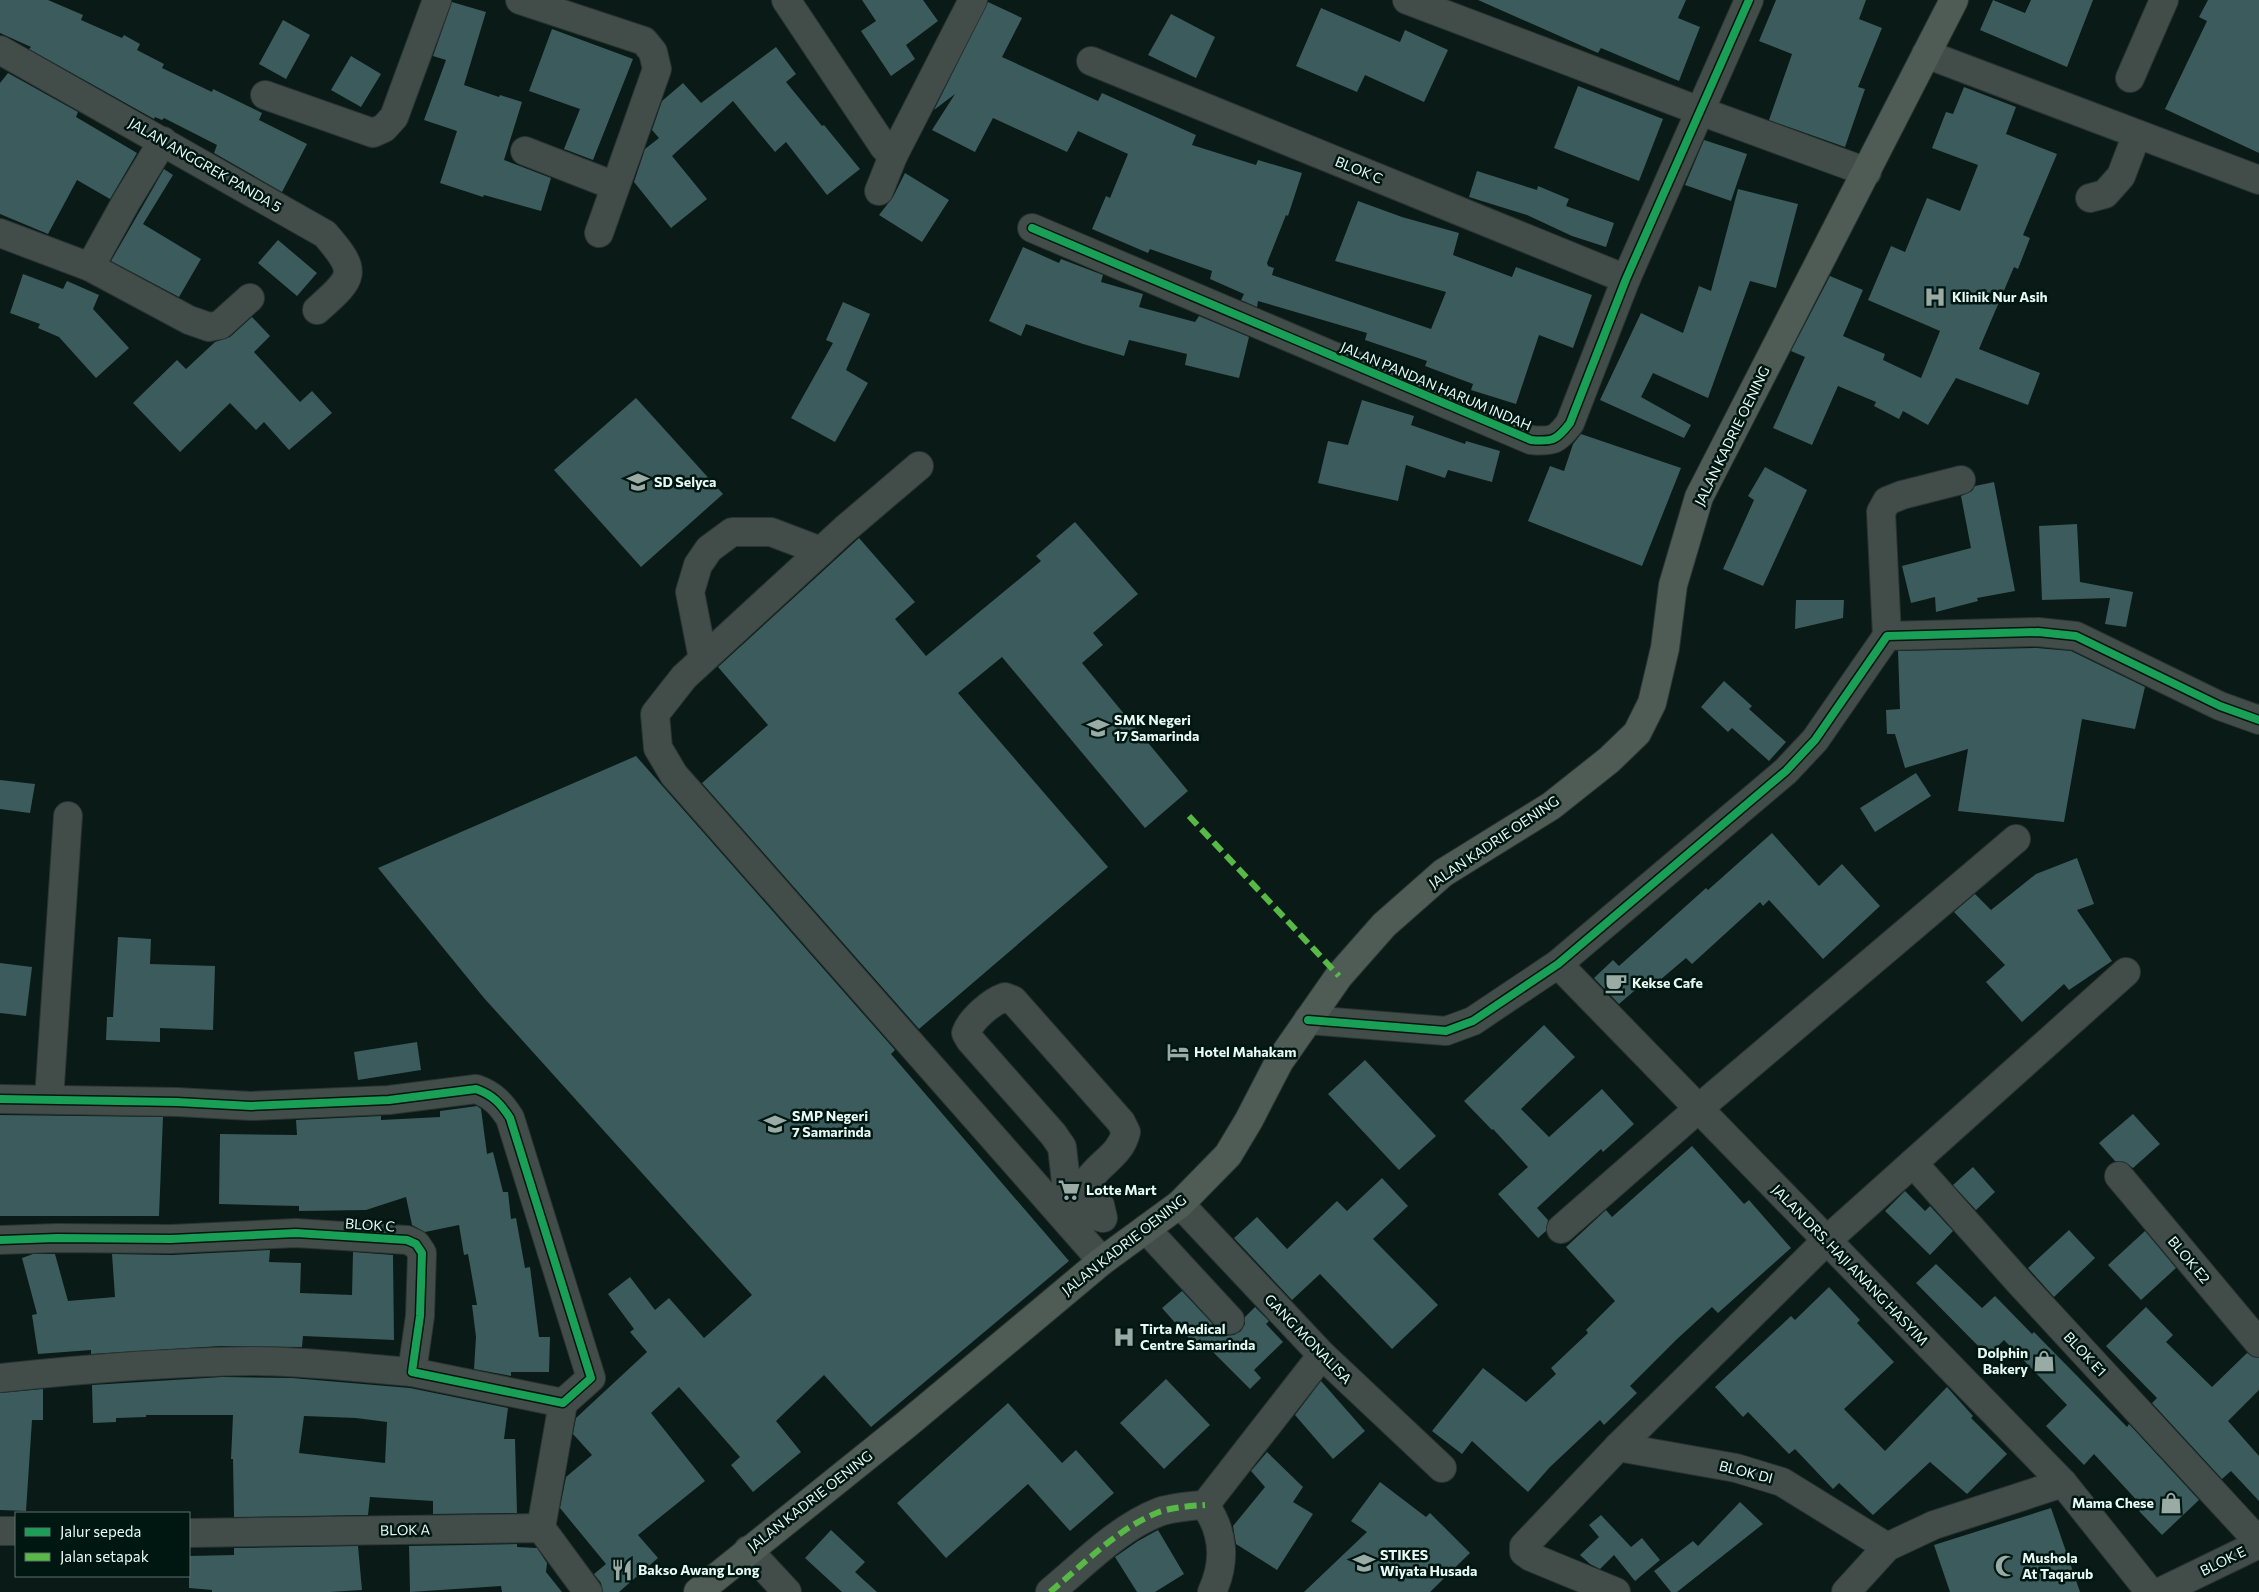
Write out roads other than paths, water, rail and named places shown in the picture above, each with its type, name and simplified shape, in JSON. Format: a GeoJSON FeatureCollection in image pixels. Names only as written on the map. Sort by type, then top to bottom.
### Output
{"type":"FeatureCollection","features":[{"type":"Feature","properties":{"kind":"main road","name":"JALAN KADRIE OENING"},"geometry":{"type":"LineString","coordinates":[[698,1592],[907,1424],[1102,1261],[1180,1204],[1228,1155],[1249,1120],[1278,1062],[1339,976],[1384,925],[1442,873],[1551,806],[1609,760],[1637,734],[1652,703],[1666,648],[1674,585],[1699,497],[1954,0]]}},
{"type":"Feature","properties":{"kind":"street"},"geometry":{"type":"LineString","coordinates":[[265,95],[373,133],[384,128],[394,117],[437,0]]}},
{"type":"Feature","properties":{"kind":"street"},"geometry":{"type":"LineString","coordinates":[[520,0],[644,41],[653,52],[657,69],[599,233]]}},
{"type":"Feature","properties":{"kind":"street"},"geometry":{"type":"LineString","coordinates":[[786,0],[884,147],[894,156]]}},
{"type":"Feature","properties":{"kind":"street"},"geometry":{"type":"LineString","coordinates":[[1407,0],[1867,172]]}},
{"type":"Feature","properties":{"kind":"street","name":"JALAN PANDAN HARUM INDAH"},"geometry":{"type":"LineString","coordinates":[[1032,228],[1531,440],[1547,441],[1560,436],[1570,423],[1626,280],[1749,0]]}},
{"type":"Feature","properties":{"kind":"street"},"geometry":{"type":"LineString","coordinates":[[2130,78],[2164,0]]}},
{"type":"Feature","properties":{"kind":"street"},"geometry":{"type":"LineString","coordinates":[[879,191],[894,156],[972,1]]}},
{"type":"Feature","properties":{"kind":"street","name":"JALAN ANGGREK PANDA 5"},"geometry":{"type":"LineString","coordinates":[[0,50],[164,141],[325,234],[344,255],[349,266],[344,286],[317,310]]}},
{"type":"Feature","properties":{"kind":"street"},"geometry":{"type":"LineString","coordinates":[[1926,54],[2259,180]]}},
{"type":"Feature","properties":{"kind":"street","name":"BLOK C"},"geometry":{"type":"LineString","coordinates":[[1091,61],[1626,280]]}},
{"type":"Feature","properties":{"kind":"street"},"geometry":{"type":"LineString","coordinates":[[2090,198],[2105,194],[2121,176],[2137,134]]}},
{"type":"Feature","properties":{"kind":"street"},"geometry":{"type":"LineString","coordinates":[[90,267],[126,202],[164,141]]}},
{"type":"Feature","properties":{"kind":"street"},"geometry":{"type":"LineString","coordinates":[[525,151],[615,186]]}},
{"type":"Feature","properties":{"kind":"street"},"geometry":{"type":"LineString","coordinates":[[0,233],[90,267],[189,320],[209,327],[220,324],[250,298]]}},
{"type":"Feature","properties":{"kind":"street"},"geometry":{"type":"LineString","coordinates":[[919,466],[822,551],[684,677],[655,714],[658,748],[674,775],[1102,1261]]}},
{"type":"Feature","properties":{"kind":"street"},"geometry":{"type":"LineString","coordinates":[[1308,1020],[1446,1031],[1473,1021],[1547,971],[1786,771],[1816,740],[1887,636],[1881,512],[1887,501],[1902,495],[1961,480]]}},
{"type":"Feature","properties":{"kind":"street"},"geometry":{"type":"LineString","coordinates":[[703,659],[690,592],[698,564],[709,549],[732,532],[771,532],[822,551]]}},
{"type":"Feature","properties":{"kind":"street"},"geometry":{"type":"LineString","coordinates":[[1887,636],[2038,632],[2076,636],[2220,706],[2259,720]]}},
{"type":"Feature","properties":{"kind":"street"},"geometry":{"type":"LineString","coordinates":[[49,1099],[68,816]]}},
{"type":"Feature","properties":{"kind":"street"},"geometry":{"type":"LineString","coordinates":[[1561,1230],[1698,1109],[2016,839]]}},
{"type":"Feature","properties":{"kind":"street","name":"JALAN DRS. HAJI ANANG HASYIM"},"geometry":{"type":"LineString","coordinates":[[1547,971],[1698,1109],[2063,1483],[2150,1592]]}},
{"type":"Feature","properties":{"kind":"street"},"geometry":{"type":"LineString","coordinates":[[1616,1592],[1527,1555],[1523,1549],[1526,1542],[1618,1447],[1826,1241],[2126,972]]}},
{"type":"Feature","properties":{"kind":"street"},"geometry":{"type":"LineString","coordinates":[[1103,1218],[1100,1205],[1088,1190],[1086,1183],[1093,1173],[1123,1145],[1126,1132],[1121,1122],[1013,1000],[1005,996],[997,1000],[969,1026],[966,1034],[1053,1134],[1062,1147],[1066,1182],[1093,1215],[1103,1218],[1136,1236],[1230,1320]]}},
{"type":"Feature","properties":{"kind":"street"},"geometry":{"type":"LineString","coordinates":[[0,1099],[177,1102],[251,1106],[389,1100],[476,1090],[489,1094],[500,1103],[510,1118],[591,1378],[563,1403],[541,1528],[588,1592]]}},
{"type":"Feature","properties":{"kind":"street","name":"BLOK E1"},"geometry":{"type":"LineString","coordinates":[[1913,1163],[2020,1283],[2259,1543]]}},
{"type":"Feature","properties":{"kind":"street","name":"BLOK E2"},"geometry":{"type":"LineString","coordinates":[[2119,1176],[2259,1343]]}},
{"type":"Feature","properties":{"kind":"street","name":"GANG MONALISA"},"geometry":{"type":"LineString","coordinates":[[1180,1204],[1322,1355],[1442,1468]]}},
{"type":"Feature","properties":{"kind":"street","name":"BLOK C"},"geometry":{"type":"LineString","coordinates":[[0,1240],[57,1238],[171,1239],[296,1233],[407,1240],[416,1244],[422,1253],[420,1316],[412,1372]]}},
{"type":"Feature","properties":{"kind":"street"},"geometry":{"type":"LineString","coordinates":[[1050,1592],[1111,1541],[1142,1520],[1161,1511],[1205,1505],[1322,1355]]}},
{"type":"Feature","properties":{"kind":"street"},"geometry":{"type":"LineString","coordinates":[[0,1378],[110,1367],[253,1361],[296,1362],[412,1372],[563,1403]]}},
{"type":"Feature","properties":{"kind":"street","name":"BLOK DI"},"geometry":{"type":"LineString","coordinates":[[1618,1447],[1756,1472],[1782,1482],[1887,1547]]}},
{"type":"Feature","properties":{"kind":"street"},"geometry":{"type":"LineString","coordinates":[[1846,1592],[1887,1547],[1934,1525],[2063,1483]]}},
{"type":"Feature","properties":{"kind":"street"},"geometry":{"type":"LineString","coordinates":[[1205,1505],[1215,1522],[1223,1554],[1220,1575],[1212,1592]]}},
{"type":"Feature","properties":{"kind":"street","name":"BLOK A"},"geometry":{"type":"LineString","coordinates":[[190,1532],[541,1528]]}},
{"type":"Feature","properties":{"kind":"street"},"geometry":{"type":"LineString","coordinates":[[0,1531],[15,1532]]}},
{"type":"Feature","properties":{"kind":"street","name":"BLOK E"},"geometry":{"type":"LineString","coordinates":[[2160,1592],[2259,1543]]}},
{"type":"Feature","properties":{"kind":"street"},"geometry":{"type":"LineString","coordinates":[[748,1550],[787,1592]]}},
{"type":"Feature","properties":{"kind":"place","name":"Klinik Nur Asih"},"geometry":{"type":"Point","coordinates":[1935,297]}},
{"type":"Feature","properties":{"kind":"place","name":"SD Selyca"},"geometry":{"type":"Point","coordinates":[638,482]}},
{"type":"Feature","properties":{"kind":"place","name":"SMK Negeri 17 Samarinda"},"geometry":{"type":"Point","coordinates":[1098,728]}},
{"type":"Feature","properties":{"kind":"place","name":"Kekse Cafe"},"geometry":{"type":"Point","coordinates":[1616,983]}},
{"type":"Feature","properties":{"kind":"place","name":"Hotel Mahakam"},"geometry":{"type":"Point","coordinates":[1178,1052]}},
{"type":"Feature","properties":{"kind":"place","name":"SMP Negeri 7 Samarinda"},"geometry":{"type":"Point","coordinates":[775,1124]}},
{"type":"Feature","properties":{"kind":"place","name":"Lotte Mart"},"geometry":{"type":"Point","coordinates":[1069,1190]}},
{"type":"Feature","properties":{"kind":"place","name":"Tirta Medical Centre Samarinda"},"geometry":{"type":"Point","coordinates":[1124,1337]}},
{"type":"Feature","properties":{"kind":"place","name":"Dolphin Bakery"},"geometry":{"type":"Point","coordinates":[2044,1361]}},
{"type":"Feature","properties":{"kind":"place","name":"Mama Chese"},"geometry":{"type":"Point","coordinates":[2171,1503]}},
{"type":"Feature","properties":{"kind":"place","name":"STIKES Wiyata Husada"},"geometry":{"type":"Point","coordinates":[1364,1563]}},
{"type":"Feature","properties":{"kind":"place","name":"Mushola At Taqarub"},"geometry":{"type":"Point","coordinates":[2006,1566]}},
{"type":"Feature","properties":{"kind":"place","name":"Bakso Awang Long"},"geometry":{"type":"Point","coordinates":[622,1570]}}]}
